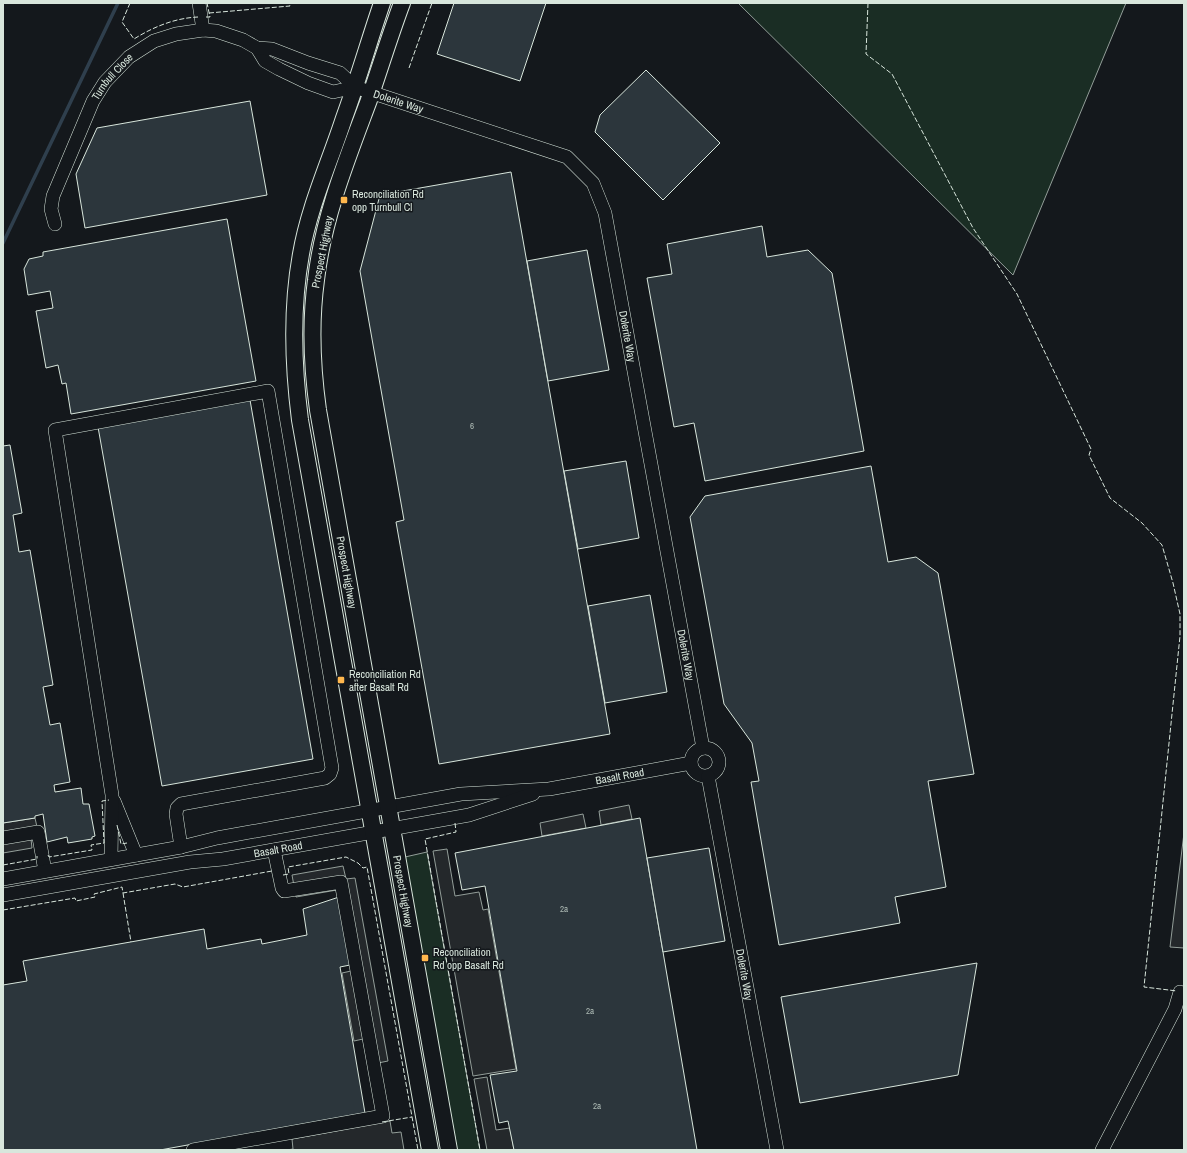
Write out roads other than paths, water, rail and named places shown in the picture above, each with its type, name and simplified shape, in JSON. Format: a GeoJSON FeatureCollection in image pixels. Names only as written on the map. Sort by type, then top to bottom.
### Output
{"type":"FeatureCollection","features":[{"type":"Feature","properties":{"kind":"main road","name":"Prospect Highway"},"geometry":{"type":"LineString","coordinates":[[382,3],[344,119],[314,198],[301,254],[296,296],[294,348],[300,420],[430,1150]]}},
{"type":"Feature","properties":{"kind":"main road","name":"Prospect Highway"},"geometry":{"type":"LineString","coordinates":[[402,3],[336,192],[324,233],[314,292],[312,350],[318,410],[449,1150]]}},
{"type":"Feature","properties":{"kind":"street"},"geometry":{"type":"LineString","coordinates":[[199,3],[203,30]]}},
{"type":"Feature","properties":{"kind":"street","name":"Turnbull Close"},"geometry":{"type":"LineString","coordinates":[[55,224],[51,209],[53,196],[93,101],[105,82],[128,57],[154,41],[176,34],[203,30],[216,31],[243,40],[257,48],[272,49],[308,63],[340,73],[355,87]]}},
{"type":"Feature","properties":{"kind":"street","name":"Turnbull Close"},"geometry":{"type":"LineString","coordinates":[[257,48],[265,61],[308,83],[333,92],[355,87]]}},
{"type":"Feature","properties":{"kind":"street","name":"Dolerite Way"},"geometry":{"type":"LineString","coordinates":[[355,87],[567,157],[593,184],[605,213],[703,748]]}},
{"type":"Feature","properties":{"kind":"street"},"geometry":{"type":"LineString","coordinates":[[124,874],[116,858],[112,796],[55,430],[268,391],[332,768],[330,774],[325,778],[181,804],[177,808],[176,814],[181,847]]}},
{"type":"Feature","properties":{"kind":"street"},"geometry":{"type":"LineString","coordinates":[[703,748],[713,750],[718,757],[719,762],[716,771],[708,776],[699,775],[692,768],[691,763],[693,754],[699,749],[703,748]]}},
{"type":"Feature","properties":{"kind":"street","name":"Basalt Road"},"geometry":{"type":"LineString","coordinates":[[3,879],[181,847],[217,838],[461,794],[549,789],[691,763]]}},
{"type":"Feature","properties":{"kind":"street","name":"Dolerite Way"},"geometry":{"type":"LineString","coordinates":[[708,776],[778,1150]]}},
{"type":"Feature","properties":{"kind":"street","name":"Basalt Road"},"geometry":{"type":"LineString","coordinates":[[3,895],[190,862],[223,859],[469,815],[549,789]]}},
{"type":"Feature","properties":{"kind":"street"},"geometry":{"type":"LineString","coordinates":[[112,796],[136,855]]}},
{"type":"Feature","properties":{"kind":"street"},"geometry":{"type":"LineString","coordinates":[[3,838],[38,832],[45,871]]}},
{"type":"Feature","properties":{"kind":"street"},"geometry":{"type":"LineString","coordinates":[[193,1150],[383,1116],[341,882],[284,891],[282,888],[274,850]]}},
{"type":"Feature","properties":{"kind":"street"},"geometry":{"type":"LineString","coordinates":[[1102,1150],[1174,1009],[1180,992]]}},
{"type":"Feature","properties":{"kind":"waterway"},"geometry":{"type":"LineString","coordinates":[[3,243],[118,3]]}},
{"type":"Feature","properties":{"kind":"place","name":"Reconciliation Rd opp Turnbull Cl"},"geometry":{"type":"Point","coordinates":[344,200]}},
{"type":"Feature","properties":{"kind":"place","name":"Reconciliation Rd after Basalt Rd"},"geometry":{"type":"Point","coordinates":[341,680]}},
{"type":"Feature","properties":{"kind":"place","name":"Reconciliation Rd opp Basalt Rd"},"geometry":{"type":"Point","coordinates":[425,958]}}]}
